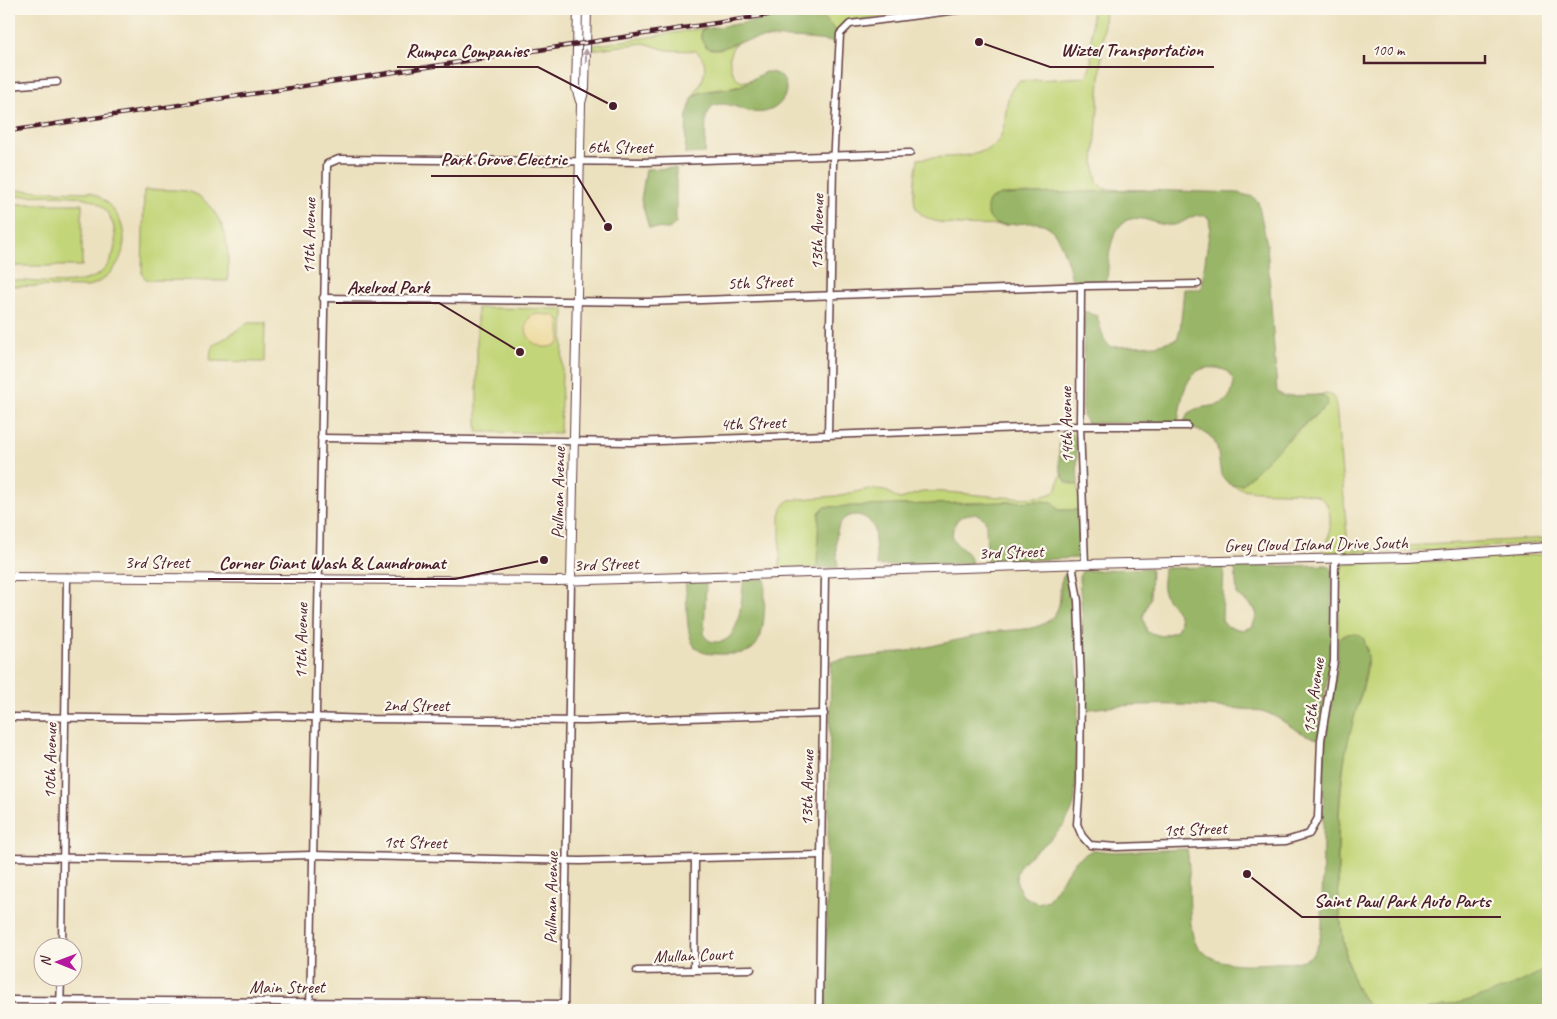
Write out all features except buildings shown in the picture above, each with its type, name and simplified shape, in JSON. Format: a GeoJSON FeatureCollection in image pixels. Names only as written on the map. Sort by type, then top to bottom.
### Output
{"type":"FeatureCollection","features":[{"type":"Feature","properties":{"kind":"street","name":"Pullman Avenue"},"geometry":{"type":"LineString","coordinates":[[578,9],[576,88],[581,103]]}},
{"type":"Feature","properties":{"kind":"street","name":"Pullman Avenue"},"geometry":{"type":"LineString","coordinates":[[564,1007],[581,103],[585,88],[586,9]]}},
{"type":"Feature","properties":{"kind":"street","name":"13th Avenue"},"geometry":{"type":"LineString","coordinates":[[828,435],[834,155],[839,42],[842,30],[854,24],[965,9]]}},
{"type":"Feature","properties":{"kind":"street"},"geometry":{"type":"LineString","coordinates":[[9,86],[57,82]]}},
{"type":"Feature","properties":{"kind":"street","name":"6th Street"},"geometry":{"type":"LineString","coordinates":[[330,162],[339,159],[658,162],[910,153]]}},
{"type":"Feature","properties":{"kind":"street","name":"11th Avenue"},"geometry":{"type":"LineString","coordinates":[[310,1010],[323,298],[326,172],[330,162]]}},
{"type":"Feature","properties":{"kind":"street","name":"5th Street"},"geometry":{"type":"LineString","coordinates":[[323,298],[647,302],[1081,286],[1198,284]]}},
{"type":"Feature","properties":{"kind":"street","name":"14th Avenue"},"geometry":{"type":"LineString","coordinates":[[1081,286],[1080,426],[1084,564]]}},
{"type":"Feature","properties":{"kind":"street","name":"4th Street"},"geometry":{"type":"LineString","coordinates":[[321,438],[642,442],[1080,426],[1187,426]]}},
{"type":"Feature","properties":{"kind":"street","name":"Grey Cloud Island Drive South"},"geometry":{"type":"LineString","coordinates":[[1084,564],[1459,555],[1548,547]]}},
{"type":"Feature","properties":{"kind":"street","name":"15th Avenue"},"geometry":{"type":"LineString","coordinates":[[1309,834],[1315,827],[1319,815],[1321,740],[1334,661],[1335,558]]}},
{"type":"Feature","properties":{"kind":"street","name":"1st Street"},"geometry":{"type":"LineString","coordinates":[[1072,564],[1078,596],[1081,685],[1080,784],[1077,816],[1083,838],[1094,846],[1113,847],[1281,842],[1297,840],[1309,834]]}},
{"type":"Feature","properties":{"kind":"street","name":"3rd Street"},"geometry":{"type":"LineString","coordinates":[[9,577],[571,580],[1084,564]]}},
{"type":"Feature","properties":{"kind":"street","name":"13th Avenue"},"geometry":{"type":"LineString","coordinates":[[819,1005],[825,573]]}},
{"type":"Feature","properties":{"kind":"street","name":"10th Avenue"},"geometry":{"type":"LineString","coordinates":[[62,936],[67,577]]}},
{"type":"Feature","properties":{"kind":"street","name":"2nd Street"},"geometry":{"type":"LineString","coordinates":[[9,717],[315,717],[569,721],[824,714]]}},
{"type":"Feature","properties":{"kind":"street","name":"1st Street"},"geometry":{"type":"LineString","coordinates":[[9,857],[164,858],[312,855],[567,860],[695,859],[821,855]]}},
{"type":"Feature","properties":{"kind":"street"},"geometry":{"type":"LineString","coordinates":[[694,970],[695,859]]}},
{"type":"Feature","properties":{"kind":"street","name":"Mullan Court"},"geometry":{"type":"LineString","coordinates":[[637,971],[688,972],[694,970],[751,969]]}},
{"type":"Feature","properties":{"kind":"street"},"geometry":{"type":"LineString","coordinates":[[60,1010],[61,986]]}},
{"type":"Feature","properties":{"kind":"street","name":"Main Street"},"geometry":{"type":"LineString","coordinates":[[9,1000],[310,1002],[564,1007]]}},
{"type":"Feature","properties":{"kind":"street"},"geometry":{"type":"LineString","coordinates":[[185,1001],[185,1010]]}},
{"type":"Feature","properties":{"kind":"green space"},"geometry":{"type":"Polygon","coordinates":[[[833,9],[939,9],[850,21],[843,24],[837,34],[822,16],[811,12],[833,9]]]}},
{"type":"Feature","properties":{"kind":"green space"},"geometry":{"type":"Polygon","coordinates":[[[1092,9],[1105,9],[1094,163],[1097,182],[1104,189],[1145,190],[1009,195],[992,198],[988,203],[989,217],[996,224],[1009,225],[956,225],[930,219],[920,213],[915,205],[914,194],[918,159],[970,155],[986,150],[995,144],[1001,136],[1004,127],[1009,96],[1013,88],[1020,81],[1086,77],[1091,64],[1092,9]]]}},
{"type":"Feature","properties":{"kind":"green space"},"geometry":{"type":"Polygon","coordinates":[[[815,12],[825,18],[837,34],[835,42],[799,38],[762,38],[739,42],[722,48],[710,49],[706,47],[701,39],[701,31],[704,29],[815,12]]]}},
{"type":"Feature","properties":{"kind":"green space"},"geometry":{"type":"Polygon","coordinates":[[[706,28],[701,30],[701,39],[706,47],[721,49],[738,42],[731,51],[731,69],[737,79],[742,82],[753,79],[738,86],[707,91],[693,96],[703,79],[705,67],[704,61],[696,51],[667,50],[644,43],[590,50],[590,46],[706,28]]]}},
{"type":"Feature","properties":{"kind":"green space"},"geometry":{"type":"Polygon","coordinates":[[[765,72],[774,73],[785,82],[785,95],[782,101],[768,111],[760,112],[753,112],[726,104],[712,106],[706,117],[705,153],[685,154],[687,115],[693,96],[700,93],[739,87],[765,72]]]}},
{"type":"Feature","properties":{"kind":"green space"},"geometry":{"type":"Polygon","coordinates":[[[676,168],[676,223],[669,229],[649,228],[641,200],[646,169],[676,168]]]}},
{"type":"Feature","properties":{"kind":"green space"},"geometry":{"type":"Polygon","coordinates":[[[9,190],[91,192],[106,202],[116,214],[122,227],[124,241],[121,255],[115,268],[103,279],[88,287],[9,286],[9,280],[61,283],[89,279],[100,273],[109,264],[114,252],[115,239],[114,227],[109,215],[100,205],[89,199],[61,195],[9,196],[9,190]]]}},
{"type":"Feature","properties":{"kind":"green space"},"geometry":{"type":"Polygon","coordinates":[[[144,190],[186,191],[197,195],[206,202],[222,225],[225,234],[228,252],[228,281],[147,280],[142,274],[144,190]]]}},
{"type":"Feature","properties":{"kind":"green space"},"geometry":{"type":"Polygon","coordinates":[[[1145,190],[1238,193],[1253,197],[1258,202],[1267,244],[1277,392],[1284,396],[1321,395],[1328,400],[1326,406],[1295,432],[1243,484],[1232,485],[1225,479],[1221,472],[1216,446],[1212,439],[1204,433],[1191,429],[1191,423],[1184,423],[1188,414],[1195,410],[1226,401],[1231,393],[1234,381],[1227,371],[1213,368],[1203,369],[1195,373],[1184,390],[1178,423],[1087,423],[1083,416],[1084,311],[1097,316],[1104,340],[1111,347],[1156,345],[1177,339],[1180,330],[1184,289],[1201,289],[1210,227],[1209,218],[1199,215],[1173,225],[1161,224],[1145,219],[1127,220],[1121,225],[1113,239],[1109,256],[1107,281],[1072,281],[1063,249],[1049,227],[1038,223],[996,224],[990,219],[987,210],[990,200],[1000,195],[1145,190]]]}},
{"type":"Feature","properties":{"kind":"green space"},"geometry":{"type":"Polygon","coordinates":[[[9,204],[82,204],[82,266],[9,266],[9,204]]]}},
{"type":"Feature","properties":{"kind":"green space"},"geometry":{"type":"Polygon","coordinates":[[[477,308],[564,309],[560,433],[477,432],[477,308]]]}},
{"type":"Feature","properties":{"kind":"green space"},"geometry":{"type":"Polygon","coordinates":[[[248,323],[265,323],[264,362],[210,361],[211,350],[214,345],[248,323]]]}},
{"type":"Feature","properties":{"kind":"green space"},"geometry":{"type":"Polygon","coordinates":[[[1329,394],[1334,398],[1336,404],[1348,547],[1354,549],[1548,538],[1548,542],[1446,550],[1326,553],[1330,518],[1328,507],[1323,499],[1300,493],[1254,491],[1232,485],[1279,448],[1326,406],[1321,395],[1317,395],[1329,394]]]}},
{"type":"Feature","properties":{"kind":"green space"},"geometry":{"type":"Polygon","coordinates":[[[1060,432],[1071,433],[1076,438],[1078,485],[1070,483],[1061,473],[1059,457],[1060,432]]]}},
{"type":"Feature","properties":{"kind":"green space"},"geometry":{"type":"Polygon","coordinates":[[[1061,474],[1067,483],[1078,485],[1079,510],[1058,510],[1054,503],[1043,501],[824,507],[819,513],[817,568],[780,569],[780,516],[782,508],[789,500],[836,496],[869,489],[886,491],[899,499],[922,492],[1013,498],[1045,496],[1056,491],[1061,474]]]}},
{"type":"Feature","properties":{"kind":"green space"},"geometry":{"type":"Polygon","coordinates":[[[1053,502],[1058,510],[1079,510],[1080,551],[1077,558],[987,562],[986,522],[977,514],[969,514],[957,520],[952,535],[972,563],[877,566],[874,528],[867,519],[856,515],[842,521],[838,527],[836,552],[838,567],[817,568],[819,513],[824,507],[1053,502]]]}},
{"type":"Feature","properties":{"kind":"green space"},"geometry":{"type":"Polygon","coordinates":[[[1548,554],[1548,967],[1520,983],[1473,1001],[1419,1011],[1375,1010],[1359,991],[1348,962],[1341,924],[1338,883],[1340,800],[1348,739],[1367,670],[1368,659],[1367,647],[1343,635],[1338,640],[1339,568],[1346,564],[1453,561],[1548,554]]]}},
{"type":"Feature","properties":{"kind":"green space"},"geometry":{"type":"Polygon","coordinates":[[[1326,565],[1332,570],[1331,653],[1318,739],[1310,737],[1262,711],[1173,705],[1105,707],[1084,710],[1082,612],[1079,577],[1082,571],[1151,568],[1150,598],[1143,617],[1147,632],[1162,636],[1176,631],[1180,620],[1179,615],[1166,598],[1163,590],[1164,568],[1224,567],[1222,620],[1226,626],[1242,630],[1252,627],[1257,615],[1254,608],[1237,595],[1235,567],[1326,565]]]}},
{"type":"Feature","properties":{"kind":"green space"},"geometry":{"type":"Polygon","coordinates":[[[1066,573],[1072,582],[1075,602],[1078,707],[1075,799],[1071,812],[1056,834],[1026,859],[1017,870],[1016,878],[1023,896],[1038,903],[1048,900],[1075,861],[1092,850],[1114,852],[1187,849],[1191,926],[1196,944],[1203,952],[1212,958],[1222,961],[1244,964],[1295,962],[1304,960],[1312,955],[1318,945],[1322,926],[1324,751],[1337,667],[1338,640],[1345,635],[1354,634],[1364,639],[1368,656],[1363,684],[1345,754],[1340,792],[1338,823],[1339,897],[1342,934],[1349,967],[1360,993],[1375,1010],[817,1010],[825,1009],[831,661],[897,653],[992,632],[1029,629],[1042,625],[1054,615],[1058,608],[1062,578],[1066,573]]]}},
{"type":"Feature","properties":{"kind":"green space"},"geometry":{"type":"Polygon","coordinates":[[[765,579],[764,619],[759,639],[755,646],[749,651],[741,653],[710,654],[694,646],[688,629],[685,581],[706,581],[704,635],[709,640],[717,642],[725,640],[731,635],[735,627],[744,580],[765,579]]]}},
{"type":"Feature","properties":{"kind":"green space"},"geometry":{"type":"Polygon","coordinates":[[[1548,967],[1548,1010],[1426,1010],[1474,999],[1504,989],[1548,967]]]}},
{"type":"Feature","properties":{"kind":"sand"},"geometry":{"type":"Polygon","coordinates":[[[533,314],[554,315],[560,321],[560,342],[544,347],[537,345],[531,340],[526,328],[528,320],[533,314]]]}},
{"type":"Feature","properties":{"kind":"railway"},"geometry":{"type":"LineString","coordinates":[[9,131],[807,9]]}},
{"type":"Feature","properties":{"kind":"place","name":"Wiztel Transportation"},"geometry":{"type":"Point","coordinates":[979,42]}},
{"type":"Feature","properties":{"kind":"place","name":"Rumpca Companies"},"geometry":{"type":"Point","coordinates":[613,106]}},
{"type":"Feature","properties":{"kind":"place","name":"Park Grove Electric"},"geometry":{"type":"Point","coordinates":[608,227]}},
{"type":"Feature","properties":{"kind":"place","name":"Axelrod Park"},"geometry":{"type":"Point","coordinates":[520,352]}},
{"type":"Feature","properties":{"kind":"place","name":"Corner Giant Wash & Laundromat"},"geometry":{"type":"Point","coordinates":[544,560]}},
{"type":"Feature","properties":{"kind":"place","name":"Saint Paul Park Auto Parts"},"geometry":{"type":"Point","coordinates":[1247,874]}}]}
